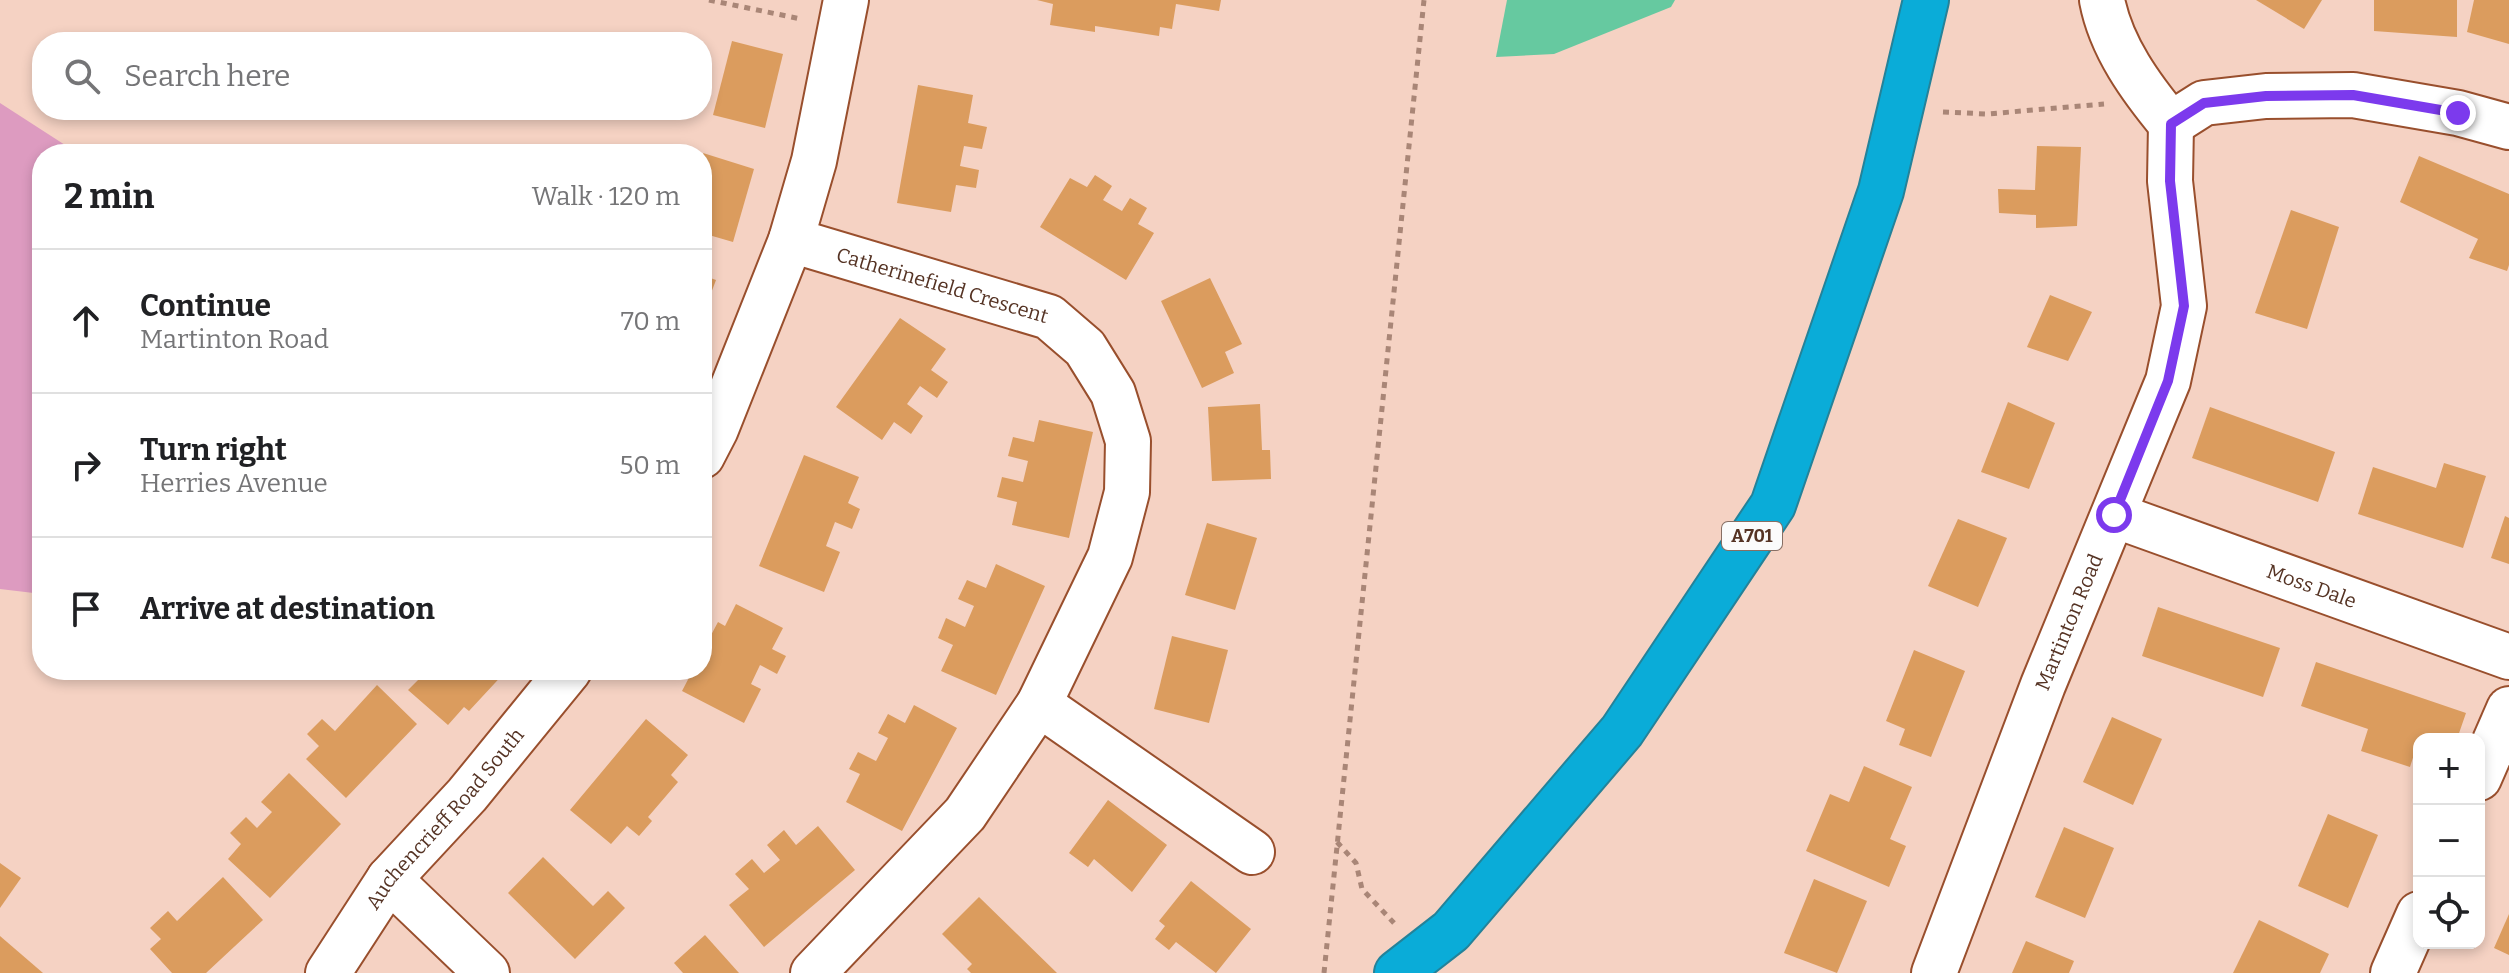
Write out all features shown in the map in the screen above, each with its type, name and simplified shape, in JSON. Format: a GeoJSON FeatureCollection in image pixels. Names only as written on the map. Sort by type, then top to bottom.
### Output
{"type":"FeatureCollection","features":[{"type":"Feature","properties":{"kind":"highway","name":"A701"},"geometry":{"type":"LineString","coordinates":[[1410,963],[1451,931],[1622,731],[1773,505],[1881,191],[1926,0]]}},
{"type":"Feature","properties":{"kind":"street"},"geometry":{"type":"LineString","coordinates":[[2102,0],[2107,23],[2143,90],[2171,124],[2204,103],[2266,96],[2353,95],[2458,113],[2509,127]]}},
{"type":"Feature","properties":{"kind":"street"},"geometry":{"type":"LineString","coordinates":[[712,437],[791,240],[814,161],[844,14]]}},
{"type":"Feature","properties":{"kind":"street","name":"Martinton Road"},"geometry":{"type":"LineString","coordinates":[[1934,973],[2043,685],[2168,381],[2184,306],[2170,181],[2171,124]]}},
{"type":"Feature","properties":{"kind":"street","name":"Catherinefield Crescent"},"geometry":{"type":"LineString","coordinates":[[791,240],[1049,317],[1085,348],[1113,393],[1128,441],[1127,492],[1110,557],[1039,704],[965,814],[813,973]]}},
{"type":"Feature","properties":{"kind":"street","name":"Moss Dale"},"geometry":{"type":"LineString","coordinates":[[2114,515],[2509,657]]}},
{"type":"Feature","properties":{"kind":"street","name":"Auchencrieff Road South"},"geometry":{"type":"LineString","coordinates":[[328,973],[389,879],[467,795],[561,680]]}},
{"type":"Feature","properties":{"kind":"street"},"geometry":{"type":"LineString","coordinates":[[1039,704],[1252,852]]}},
{"type":"Feature","properties":{"kind":"street"},"geometry":{"type":"LineString","coordinates":[[2485,764],[2509,709]]}},
{"type":"Feature","properties":{"kind":"street"},"geometry":{"type":"LineString","coordinates":[[389,879],[487,973]]}},
{"type":"Feature","properties":{"kind":"street"},"geometry":{"type":"LineString","coordinates":[[2393,973],[2413,928]]}},
{"type":"Feature","properties":{"kind":"path"},"geometry":{"type":"LineString","coordinates":[[709,0],[844,14]]}},
{"type":"Feature","properties":{"kind":"path"},"geometry":{"type":"LineString","coordinates":[[1324,973],[1424,0]]}},
{"type":"Feature","properties":{"kind":"path"},"geometry":{"type":"LineString","coordinates":[[1902,110],[1987,114],[2105,104],[2171,124]]}},
{"type":"Feature","properties":{"kind":"path"},"geometry":{"type":"LineString","coordinates":[[1337,842],[1356,863],[1362,889],[1410,963]]}},
{"type":"Feature","properties":{"kind":"shaded area"},"geometry":{"type":"Polygon","coordinates":[[[1507,0],[1675,0],[1671,7],[1554,54],[1496,57],[1507,0]]]}},
{"type":"Feature","properties":{"kind":"shaded area"},"geometry":{"type":"Polygon","coordinates":[[[0,103],[64,144],[32,144],[32,593],[0,589],[0,103]]]}},
{"type":"Feature","properties":{"kind":"building"},"geometry":{"type":"Polygon","coordinates":[[[1037,0],[1221,0],[1219,11],[1176,4],[1172,29],[1160,27],[1159,36],[1095,26],[1095,32],[1050,25],[1053,4],[1037,0]]]}},
{"type":"Feature","properties":{"kind":"building"},"geometry":{"type":"Polygon","coordinates":[[[2256,0],[2322,0],[2304,29],[2256,0]]]}},
{"type":"Feature","properties":{"kind":"building"},"geometry":{"type":"Polygon","coordinates":[[[2374,0],[2457,0],[2457,37],[2374,31],[2374,0]]]}},
{"type":"Feature","properties":{"kind":"building"},"geometry":{"type":"Polygon","coordinates":[[[2474,0],[2509,0],[2509,44],[2467,32],[2474,0]]]}},
{"type":"Feature","properties":{"kind":"building"},"geometry":{"type":"Polygon","coordinates":[[[732,41],[783,54],[765,128],[713,115],[732,41]]]}},
{"type":"Feature","properties":{"kind":"building"},"geometry":{"type":"Polygon","coordinates":[[[918,85],[973,95],[968,123],[987,127],[982,149],[964,146],[960,166],[979,170],[976,188],[956,185],[951,212],[897,203],[918,85]]]}},
{"type":"Feature","properties":{"kind":"building"},"geometry":{"type":"Polygon","coordinates":[[[2037,146],[2081,147],[2077,226],[2036,228],[2036,215],[1999,213],[1998,189],[2035,190],[2037,146]]]}},
{"type":"Feature","properties":{"kind":"building"},"geometry":{"type":"Polygon","coordinates":[[[712,156],[754,169],[733,242],[712,236],[712,156]]]}},
{"type":"Feature","properties":{"kind":"building"},"geometry":{"type":"Polygon","coordinates":[[[2419,156],[2509,194],[2507,271],[2469,258],[2478,239],[2400,202],[2419,156]]]}},
{"type":"Feature","properties":{"kind":"building"},"geometry":{"type":"Polygon","coordinates":[[[1095,175],[1112,186],[1103,200],[1122,211],[1130,198],[1147,208],[1138,224],[1154,233],[1126,280],[1040,227],[1070,178],[1087,187],[1095,175]]]}},
{"type":"Feature","properties":{"kind":"building"},"geometry":{"type":"Polygon","coordinates":[[[2291,210],[2339,227],[2307,329],[2255,313],[2291,210]]]}},
{"type":"Feature","properties":{"kind":"building"},"geometry":{"type":"Polygon","coordinates":[[[1210,278],[1242,344],[1225,352],[1234,373],[1202,388],[1161,301],[1210,278]]]}},
{"type":"Feature","properties":{"kind":"building"},"geometry":{"type":"Polygon","coordinates":[[[2050,295],[2092,312],[2068,361],[2027,347],[2050,295]]]}},
{"type":"Feature","properties":{"kind":"building"},"geometry":{"type":"Polygon","coordinates":[[[900,318],[946,349],[931,370],[948,382],[937,398],[920,386],[907,404],[923,416],[911,434],[894,422],[882,440],[836,407],[900,318]]]}},
{"type":"Feature","properties":{"kind":"building"},"geometry":{"type":"Polygon","coordinates":[[[2008,402],[2055,423],[2029,489],[1981,472],[2008,402]]]}},
{"type":"Feature","properties":{"kind":"building"},"geometry":{"type":"Polygon","coordinates":[[[1260,404],[1262,450],[1270,450],[1271,479],[1212,481],[1208,407],[1260,404]]]}},
{"type":"Feature","properties":{"kind":"building"},"geometry":{"type":"Polygon","coordinates":[[[2210,407],[2335,452],[2318,502],[2192,458],[2210,407]]]}},
{"type":"Feature","properties":{"kind":"building"},"geometry":{"type":"Polygon","coordinates":[[[1039,420],[1093,432],[1069,538],[1012,525],[1017,502],[997,497],[1002,477],[1023,482],[1028,461],[1008,456],[1013,437],[1034,442],[1039,420]]]}},
{"type":"Feature","properties":{"kind":"building"},"geometry":{"type":"Polygon","coordinates":[[[804,455],[859,477],[848,503],[860,509],[852,529],[835,522],[826,546],[840,552],[824,592],[759,566],[804,455]]]}},
{"type":"Feature","properties":{"kind":"building"},"geometry":{"type":"Polygon","coordinates":[[[2444,463],[2486,476],[2463,548],[2358,514],[2373,467],[2436,488],[2444,463]]]}},
{"type":"Feature","properties":{"kind":"building"},"geometry":{"type":"Polygon","coordinates":[[[2505,516],[2509,518],[2509,564],[2491,558],[2505,516]]]}},
{"type":"Feature","properties":{"kind":"building"},"geometry":{"type":"Polygon","coordinates":[[[1958,519],[2007,538],[1978,607],[1928,586],[1958,519]]]}},
{"type":"Feature","properties":{"kind":"building"},"geometry":{"type":"Polygon","coordinates":[[[1207,523],[1257,538],[1235,610],[1185,595],[1207,523]]]}},
{"type":"Feature","properties":{"kind":"building"},"geometry":{"type":"Polygon","coordinates":[[[996,564],[1045,586],[996,695],[941,671],[953,645],[938,638],[946,618],[965,627],[974,606],[958,599],[967,580],[986,588],[996,564]]]}},
{"type":"Feature","properties":{"kind":"building"},"geometry":{"type":"Polygon","coordinates":[[[736,604],[783,628],[772,649],[786,656],[777,674],[760,665],[751,684],[761,689],[744,723],[682,691],[688,680],[712,680],[712,633],[718,622],[725,626],[736,604]]]}},
{"type":"Feature","properties":{"kind":"building"},"geometry":{"type":"Polygon","coordinates":[[[2158,607],[2280,648],[2263,697],[2142,656],[2158,607]]]}},
{"type":"Feature","properties":{"kind":"building"},"geometry":{"type":"Polygon","coordinates":[[[1172,636],[1228,650],[1209,723],[1154,709],[1172,636]]]}},
{"type":"Feature","properties":{"kind":"building"},"geometry":{"type":"Polygon","coordinates":[[[1914,650],[1965,671],[1931,757],[1899,745],[1905,729],[1886,721],[1914,650]]]}},
{"type":"Feature","properties":{"kind":"building"},"geometry":{"type":"Polygon","coordinates":[[[2316,662],[2466,713],[2459,733],[2413,733],[2410,767],[2361,751],[2368,729],[2301,706],[2316,662]]]}},
{"type":"Feature","properties":{"kind":"building"},"geometry":{"type":"Polygon","coordinates":[[[418,680],[498,680],[469,711],[464,707],[448,725],[408,690],[418,680]]]}},
{"type":"Feature","properties":{"kind":"building"},"geometry":{"type":"Polygon","coordinates":[[[377,685],[417,724],[346,798],[306,759],[319,746],[307,734],[322,719],[335,731],[377,685]]]}},
{"type":"Feature","properties":{"kind":"building"},"geometry":{"type":"Polygon","coordinates":[[[914,705],[957,728],[902,831],[846,802],[860,774],[849,769],[858,752],[876,761],[888,738],[878,733],[888,714],[905,723],[914,705]]]}},
{"type":"Feature","properties":{"kind":"building"},"geometry":{"type":"Polygon","coordinates":[[[2112,717],[2162,739],[2133,805],[2083,782],[2112,717]]]}},
{"type":"Feature","properties":{"kind":"building"},"geometry":{"type":"Polygon","coordinates":[[[646,719],[688,755],[671,775],[678,782],[648,817],[652,821],[639,836],[627,826],[611,844],[570,810],[646,719]]]}},
{"type":"Feature","properties":{"kind":"building"},"geometry":{"type":"Polygon","coordinates":[[[1864,766],[1912,787],[1890,839],[1906,846],[1889,887],[1806,851],[1830,794],[1849,802],[1864,766]]]}},
{"type":"Feature","properties":{"kind":"building"},"geometry":{"type":"Polygon","coordinates":[[[289,773],[341,824],[270,898],[228,859],[241,844],[230,833],[246,817],[257,828],[272,812],[261,802],[289,773]]]}},
{"type":"Feature","properties":{"kind":"building"},"geometry":{"type":"Polygon","coordinates":[[[1108,800],[1167,845],[1132,892],[1094,859],[1088,867],[1069,853],[1108,800]]]}},
{"type":"Feature","properties":{"kind":"building"},"geometry":{"type":"Polygon","coordinates":[[[2328,814],[2378,835],[2348,908],[2298,886],[2328,814]]]}},
{"type":"Feature","properties":{"kind":"building"},"geometry":{"type":"Polygon","coordinates":[[[818,826],[855,870],[764,947],[729,905],[749,889],[735,874],[752,859],[764,873],[780,860],[767,845],[784,830],[796,845],[818,826]]]}},
{"type":"Feature","properties":{"kind":"building"},"geometry":{"type":"Polygon","coordinates":[[[2064,827],[2114,848],[2085,918],[2035,897],[2064,827]]]}},
{"type":"Feature","properties":{"kind":"building"},"geometry":{"type":"Polygon","coordinates":[[[543,857],[593,906],[608,891],[625,908],[575,959],[508,893],[543,857]]]}},
{"type":"Feature","properties":{"kind":"building"},"geometry":{"type":"Polygon","coordinates":[[[0,863],[21,878],[0,908],[0,863]]]}},
{"type":"Feature","properties":{"kind":"building"},"geometry":{"type":"Polygon","coordinates":[[[223,877],[263,920],[206,973],[172,973],[150,949],[161,939],[150,928],[168,911],[177,921],[223,877]]]}},
{"type":"Feature","properties":{"kind":"building"},"geometry":{"type":"Polygon","coordinates":[[[1814,879],[1867,901],[1837,973],[1784,953],[1814,879]]]}},
{"type":"Feature","properties":{"kind":"building"},"geometry":{"type":"Polygon","coordinates":[[[1191,881],[1251,929],[1216,973],[1176,942],[1169,950],[1155,939],[1165,926],[1159,921],[1191,881]]]}},
{"type":"Feature","properties":{"kind":"building"},"geometry":{"type":"Polygon","coordinates":[[[979,897],[1057,973],[971,973],[967,969],[972,964],[942,934],[979,897]]]}},
{"type":"Feature","properties":{"kind":"building"},"geometry":{"type":"Polygon","coordinates":[[[2509,914],[2509,955],[2494,948],[2509,914]]]}},
{"type":"Feature","properties":{"kind":"building"},"geometry":{"type":"Polygon","coordinates":[[[2259,920],[2329,954],[2320,973],[2233,973],[2259,920]]]}},
{"type":"Feature","properties":{"kind":"building"},"geometry":{"type":"Polygon","coordinates":[[[705,935],[739,973],[683,973],[674,963],[705,935]]]}},
{"type":"Feature","properties":{"kind":"building"},"geometry":{"type":"Polygon","coordinates":[[[0,936],[43,973],[0,973],[0,936]]]}},
{"type":"Feature","properties":{"kind":"building"},"geometry":{"type":"Polygon","coordinates":[[[2026,941],[2074,961],[2069,973],[2012,973],[2026,941]]]}},
{"type":"Feature","properties":{"kind":"route"},"geometry":{"type":"LineString","coordinates":[[2114,515],[2168,381],[2184,306],[2170,181],[2171,124],[2204,103],[2266,96],[2353,95],[2458,113]]}}]}
